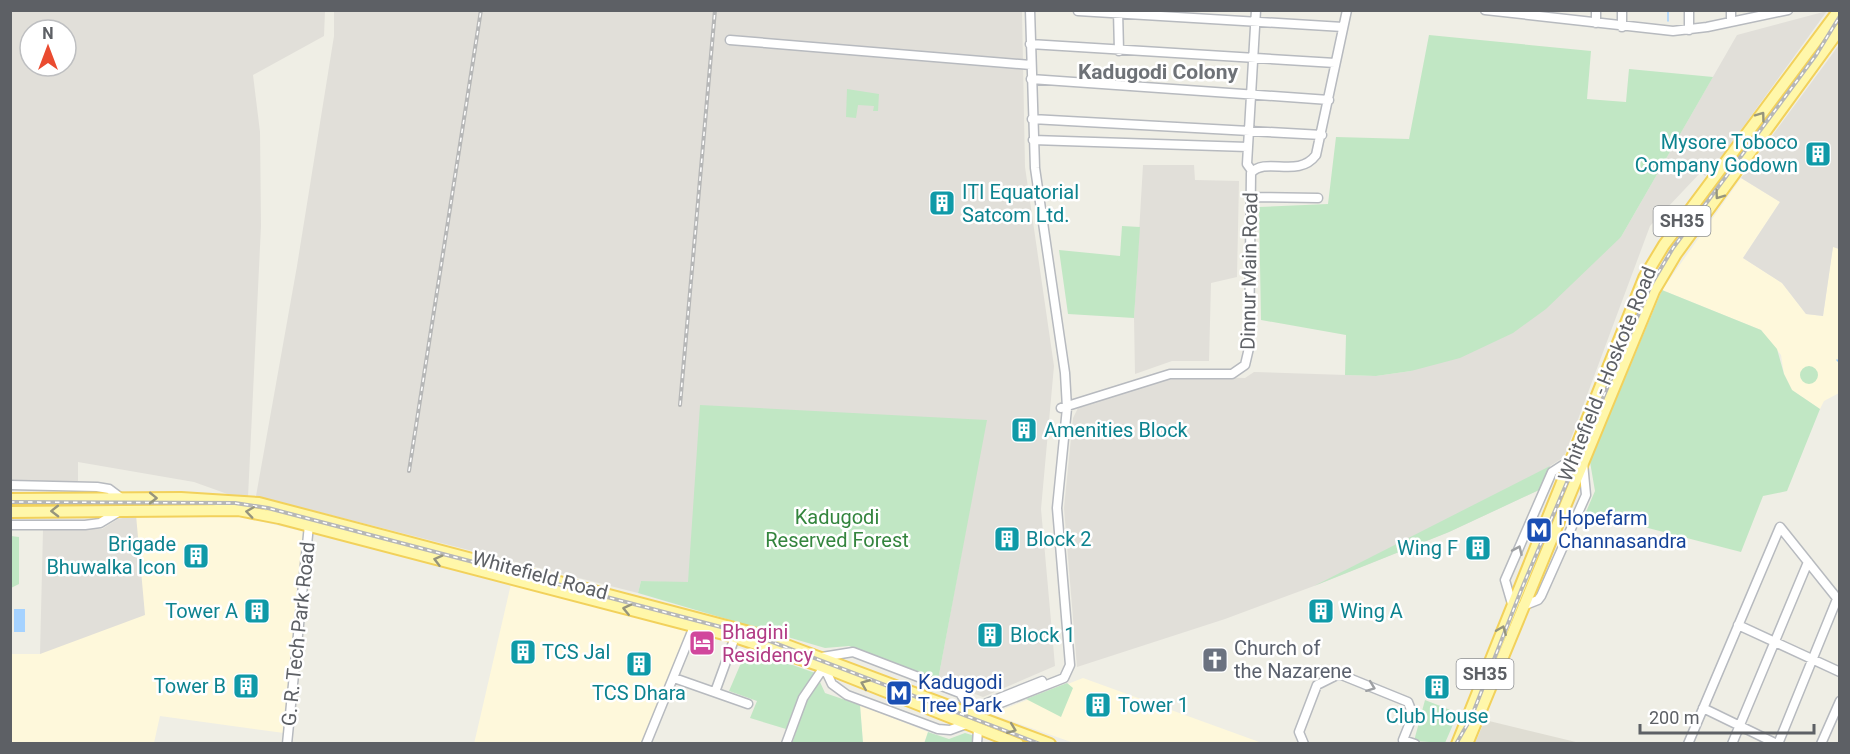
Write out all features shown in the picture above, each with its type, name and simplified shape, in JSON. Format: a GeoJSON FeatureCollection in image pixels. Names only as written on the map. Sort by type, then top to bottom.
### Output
{"type":"FeatureCollection","features":[{"type":"Feature","properties":{"kind":"main road","name":"Whitefield - Hoskote Road"},"geometry":{"type":"LineString","coordinates":[[1578,460],[1624,323],[1650,267],[1839,10]]}},
{"type":"Feature","properties":{"kind":"main road","name":"Whitefield - Hoskote Road"},"geometry":{"type":"LineString","coordinates":[[1457,744],[1578,460],[1662,275],[1839,29]]}},
{"type":"Feature","properties":{"kind":"main road"},"geometry":{"type":"LineString","coordinates":[[1742,142],[1751,152]]}},
{"type":"Feature","properties":{"kind":"main road"},"geometry":{"type":"LineString","coordinates":[[1650,267],[1662,275]]}},
{"type":"Feature","properties":{"kind":"main road","name":"Whitefield Road"},"geometry":{"type":"LineString","coordinates":[[10,499],[245,511],[309,525],[555,591],[695,624],[823,662],[968,725],[1018,744]]}},
{"type":"Feature","properties":{"kind":"main road","name":"Whitefield Road"},"geometry":{"type":"LineString","coordinates":[[10,512],[122,504],[231,500],[259,503],[697,617],[973,714],[1050,744]]}},
{"type":"Feature","properties":{"kind":"main road","name":"SH35"},"geometry":{"type":"LineString","coordinates":[[1467,744],[1518,605]]}},
{"type":"Feature","properties":{"kind":"street"},"geometry":{"type":"LineString","coordinates":[[823,662],[832,684],[847,696],[938,729],[950,730],[968,725],[973,714],[987,702],[1057,675],[1064,669],[1052,508],[1064,405],[1064,360],[1036,175],[1032,119],[1030,10]]}},
{"type":"Feature","properties":{"kind":"street"},"geometry":{"type":"LineString","coordinates":[[1078,10],[1343,27]]}},
{"type":"Feature","properties":{"kind":"street"},"geometry":{"type":"LineString","coordinates":[[1252,171],[1247,164],[1256,10]]}},
{"type":"Feature","properties":{"kind":"street","name":"Dinnur Main Road"},"geometry":{"type":"LineString","coordinates":[[1064,405],[1170,374],[1226,374],[1242,368],[1247,360],[1249,348],[1252,171],[1260,167],[1307,164],[1316,155],[1347,10]]}},
{"type":"Feature","properties":{"kind":"street"},"geometry":{"type":"LineString","coordinates":[[1485,10],[1567,15],[1622,27],[1689,30],[1788,10]]}},
{"type":"Feature","properties":{"kind":"street"},"geometry":{"type":"LineString","coordinates":[[1596,10],[1596,23]]}},
{"type":"Feature","properties":{"kind":"street"},"geometry":{"type":"LineString","coordinates":[[1622,10],[1622,27]]}},
{"type":"Feature","properties":{"kind":"street"},"geometry":{"type":"LineString","coordinates":[[1689,10],[1689,30]]}},
{"type":"Feature","properties":{"kind":"street"},"geometry":{"type":"LineString","coordinates":[[1731,10],[1731,22]]}},
{"type":"Feature","properties":{"kind":"street"},"geometry":{"type":"LineString","coordinates":[[1118,13],[1119,51]]}},
{"type":"Feature","properties":{"kind":"street"},"geometry":{"type":"LineString","coordinates":[[730,40],[1031,65]]}},
{"type":"Feature","properties":{"kind":"street"},"geometry":{"type":"LineString","coordinates":[[1030,44],[1335,63]]}},
{"type":"Feature","properties":{"kind":"street"},"geometry":{"type":"LineString","coordinates":[[1031,79],[1329,100]]}},
{"type":"Feature","properties":{"kind":"street"},"geometry":{"type":"LineString","coordinates":[[1032,119],[1249,129],[1322,135]]}},
{"type":"Feature","properties":{"kind":"street"},"geometry":{"type":"LineString","coordinates":[[1033,140],[1248,147]]}},
{"type":"Feature","properties":{"kind":"street"},"geometry":{"type":"LineString","coordinates":[[1250,197],[1318,198]]}},
{"type":"Feature","properties":{"kind":"street"},"geometry":{"type":"LineString","coordinates":[[1578,460],[1586,495],[1541,596],[1538,600],[1518,605],[1505,580],[1552,472],[1578,460]]}},
{"type":"Feature","properties":{"kind":"street"},"geometry":{"type":"LineString","coordinates":[[10,485],[98,487],[109,489],[122,504]]}},
{"type":"Feature","properties":{"kind":"street","name":"Whitefield Road"},"geometry":{"type":"LineString","coordinates":[[10,525],[100,523],[122,504]]}},
{"type":"Feature","properties":{"kind":"street","name":"G. R. Tech Park Road"},"geometry":{"type":"LineString","coordinates":[[287,744],[309,525]]}},
{"type":"Feature","properties":{"kind":"street"},"geometry":{"type":"LineString","coordinates":[[1688,744],[1703,708],[1738,625],[1780,527],[1838,600],[1777,744],[1703,708]]}},
{"type":"Feature","properties":{"kind":"street"},"geometry":{"type":"LineString","coordinates":[[1732,744],[1808,562]]}},
{"type":"Feature","properties":{"kind":"street"},"geometry":{"type":"LineString","coordinates":[[646,744],[695,624]]}},
{"type":"Feature","properties":{"kind":"street"},"geometry":{"type":"LineString","coordinates":[[1738,625],[1839,672]]}},
{"type":"Feature","properties":{"kind":"street"},"geometry":{"type":"LineString","coordinates":[[715,692],[735,637]]}},
{"type":"Feature","properties":{"kind":"street"},"geometry":{"type":"LineString","coordinates":[[786,744],[803,698],[823,662],[853,652],[960,693],[973,714]]}},
{"type":"Feature","properties":{"kind":"street"},"geometry":{"type":"LineString","coordinates":[[1304,744],[1299,732],[1317,685],[1339,674],[1408,702],[1413,715],[1403,742],[1415,744]]}},
{"type":"Feature","properties":{"kind":"street"},"geometry":{"type":"LineString","coordinates":[[674,678],[748,704]]}},
{"type":"Feature","properties":{"kind":"street"},"geometry":{"type":"LineString","coordinates":[[1821,744],[1839,701]]}},
{"type":"Feature","properties":{"kind":"street"},"geometry":{"type":"LineString","coordinates":[[976,744],[978,729]]}},
{"type":"Feature","properties":{"kind":"shaded area"},"geometry":{"type":"Polygon","coordinates":[[[10,11],[325,11],[324,36],[253,75],[260,132],[261,226],[248,497],[233,496],[194,482],[78,462],[78,481],[11,481],[10,11]]]}},
{"type":"Feature","properties":{"kind":"shaded area"},"geometry":{"type":"Polygon","coordinates":[[[334,11],[1022,11],[1025,167],[1054,366],[1041,509],[1055,666],[983,697],[938,680],[986,420],[688,583],[641,581],[638,593],[256,496],[297,266],[334,36],[334,11]]]}},
{"type":"Feature","properties":{"kind":"shaded area"},"geometry":{"type":"Polygon","coordinates":[[[1827,11],[1714,167],[1705,176],[1701,172],[1650,226],[1564,457],[1550,466],[1539,490],[1449,532],[1314,586],[1225,619],[1077,667],[1064,508],[1073,418],[1078,408],[1175,376],[1245,378],[1254,372],[1376,376],[1411,371],[1621,237],[1737,35],[1827,11]]]}},
{"type":"Feature","properties":{"kind":"shaded area"},"geometry":{"type":"Polygon","coordinates":[[[1839,45],[1839,249],[1833,247],[1823,316],[1806,314],[1782,283],[1743,258],[1780,202],[1741,178],[1839,45]]]}},
{"type":"Feature","properties":{"kind":"shaded area"},"geometry":{"type":"Polygon","coordinates":[[[1143,165],[1194,165],[1195,180],[1239,181],[1237,277],[1211,283],[1209,361],[1172,361],[1135,374],[1134,318],[1143,165]]]}},
{"type":"Feature","properties":{"kind":"shaded area"},"geometry":{"type":"Polygon","coordinates":[[[1741,178],[1780,202],[1743,258],[1782,283],[1806,314],[1823,316],[1833,246],[1839,249],[1839,393],[1824,401],[1820,409],[1792,390],[1784,374],[1781,355],[1761,330],[1662,290],[1741,178]]]}},
{"type":"Feature","properties":{"kind":"shaded area"},"geometry":{"type":"Polygon","coordinates":[[[230,514],[305,532],[284,733],[160,716],[154,743],[11,744],[11,654],[40,654],[136,515],[230,514]]]}},
{"type":"Feature","properties":{"kind":"shaded area"},"geometry":{"type":"Polygon","coordinates":[[[136,515],[145,615],[40,654],[43,530],[102,529],[118,519],[136,515]]]}},
{"type":"Feature","properties":{"kind":"shaded area"},"geometry":{"type":"Polygon","coordinates":[[[511,584],[687,631],[643,743],[474,744],[511,584]]]}},
{"type":"Feature","properties":{"kind":"shaded area"},"geometry":{"type":"Polygon","coordinates":[[[1083,678],[1262,743],[1074,743],[991,714],[1083,678]]]}},
{"type":"Feature","properties":{"kind":"shaded area"},"geometry":{"type":"Polygon","coordinates":[[[860,705],[928,732],[924,743],[863,743],[860,705]]]}},
{"type":"Feature","properties":{"kind":"shaded area"},"geometry":{"type":"Polygon","coordinates":[[[1485,720],[1580,743],[1475,743],[1485,720]]]}},
{"type":"Feature","properties":{"kind":"green space"},"geometry":{"type":"Polygon","coordinates":[[[1429,35],[1591,51],[1587,99],[1626,102],[1629,69],[1713,77],[1621,237],[1546,309],[1513,333],[1460,358],[1411,371],[1376,376],[1345,375],[1346,335],[1261,320],[1259,207],[1328,204],[1336,137],[1409,139],[1429,35]]]}},
{"type":"Feature","properties":{"kind":"green space"},"geometry":{"type":"Polygon","coordinates":[[[847,89],[879,94],[878,111],[873,111],[874,106],[858,105],[856,118],[846,117],[847,89]]]}},
{"type":"Feature","properties":{"kind":"green space"},"geometry":{"type":"Polygon","coordinates":[[[1122,226],[1140,227],[1134,318],[1068,314],[1059,250],[1120,256],[1122,226]]]}},
{"type":"Feature","properties":{"kind":"green space"},"geometry":{"type":"Polygon","coordinates":[[[1662,290],[1761,330],[1777,349],[1784,374],[1792,390],[1820,409],[1787,491],[1763,496],[1741,552],[1586,512],[1595,491],[1590,462],[1662,290]]]}},
{"type":"Feature","properties":{"kind":"green space"},"geometry":{"type":"Polygon","coordinates":[[[1805,366],[1813,366],[1818,371],[1816,382],[1805,384],[1800,379],[1800,371],[1805,366]]]}},
{"type":"Feature","properties":{"kind":"green space","name":"Kadugodi Reserved Forest"},"geometry":{"type":"Polygon","coordinates":[[[700,405],[987,420],[938,680],[849,646],[825,648],[638,593],[641,581],[688,582],[700,405]]]}},
{"type":"Feature","properties":{"kind":"green space"},"geometry":{"type":"Polygon","coordinates":[[[1550,466],[1539,490],[1449,532],[1314,586],[1550,466]]]}},
{"type":"Feature","properties":{"kind":"green space"},"geometry":{"type":"Polygon","coordinates":[[[11,536],[19,537],[19,584],[11,588],[11,536]]]}},
{"type":"Feature","properties":{"kind":"green space"},"geometry":{"type":"Polygon","coordinates":[[[747,649],[818,674],[798,697],[786,729],[750,718],[757,701],[729,691],[747,649]]]}},
{"type":"Feature","properties":{"kind":"green space"},"geometry":{"type":"Polygon","coordinates":[[[820,682],[825,693],[860,705],[863,743],[792,744],[807,698],[820,682]]]}},
{"type":"Feature","properties":{"kind":"green space"},"geometry":{"type":"Polygon","coordinates":[[[1067,683],[1073,688],[1061,717],[1026,699],[1067,683]]]}},
{"type":"Feature","properties":{"kind":"green space"},"geometry":{"type":"Polygon","coordinates":[[[1425,700],[1458,713],[1445,743],[1414,741],[1425,700]]]}},
{"type":"Feature","properties":{"kind":"green space"},"geometry":{"type":"Polygon","coordinates":[[[928,732],[949,739],[965,733],[975,736],[974,743],[924,744],[928,732]]]}},
{"type":"Feature","properties":{"kind":"water"},"geometry":{"type":"Polygon","coordinates":[[[14,609],[25,609],[25,632],[14,632],[14,609]]]}},
{"type":"Feature","properties":{"kind":"waterway"},"geometry":{"type":"LineString","coordinates":[[1668,10],[1668,21]]}},
{"type":"Feature","properties":{"kind":"waterway"},"geometry":{"type":"LineString","coordinates":[[1837,360],[1840,363]]}},
{"type":"Feature","properties":{"kind":"railway"},"geometry":{"type":"LineString","coordinates":[[409,471],[481,10]]}},
{"type":"Feature","properties":{"kind":"railway"},"geometry":{"type":"LineString","coordinates":[[680,405],[715,10]]}},
{"type":"Feature","properties":{"kind":"railway"},"geometry":{"type":"LineString","coordinates":[[1456,744],[1471,718],[1522,588],[1651,285],[1673,248],[1816,55],[1840,16]]}},
{"type":"Feature","properties":{"kind":"railway"},"geometry":{"type":"LineString","coordinates":[[10,502],[235,503],[268,508],[759,637],[1040,744]]}},
{"type":"Feature","properties":{"kind":"place","name":"Mysore Toboco Company Godown"},"geometry":{"type":"Point","coordinates":[1818,154]}},
{"type":"Feature","properties":{"kind":"place","name":"ITI Equatorial Satcom Ltd."},"geometry":{"type":"Point","coordinates":[942,203]}},
{"type":"Feature","properties":{"kind":"place","name":"Amenities Block"},"geometry":{"type":"Point","coordinates":[1024,430]}},
{"type":"Feature","properties":{"kind":"place","name":"Hopefarm Channasandra"},"geometry":{"type":"Point","coordinates":[1539,530]}},
{"type":"Feature","properties":{"kind":"place","name":"Block 2"},"geometry":{"type":"Point","coordinates":[1007,539]}},
{"type":"Feature","properties":{"kind":"place","name":"Wing F"},"geometry":{"type":"Point","coordinates":[1478,548]}},
{"type":"Feature","properties":{"kind":"place","name":"Brigade Bhuwalka Icon"},"geometry":{"type":"Point","coordinates":[196,556]}},
{"type":"Feature","properties":{"kind":"place","name":"Tower A"},"geometry":{"type":"Point","coordinates":[257,611]}},
{"type":"Feature","properties":{"kind":"place","name":"Wing A"},"geometry":{"type":"Point","coordinates":[1321,611]}},
{"type":"Feature","properties":{"kind":"place","name":"Block 1"},"geometry":{"type":"Point","coordinates":[990,635]}},
{"type":"Feature","properties":{"kind":"place","name":"Bhagini Residency"},"geometry":{"type":"Point","coordinates":[702,643]}},
{"type":"Feature","properties":{"kind":"place","name":"TCS Jal"},"geometry":{"type":"Point","coordinates":[523,652]}},
{"type":"Feature","properties":{"kind":"place","name":"Church of the Nazarene"},"geometry":{"type":"Point","coordinates":[1215,660]}},
{"type":"Feature","properties":{"kind":"place","name":"TCS Dhara"},"geometry":{"type":"Point","coordinates":[639,664]}},
{"type":"Feature","properties":{"kind":"place","name":"Tower B"},"geometry":{"type":"Point","coordinates":[246,686]}},
{"type":"Feature","properties":{"kind":"place","name":"Club House"},"geometry":{"type":"Point","coordinates":[1437,687]}},
{"type":"Feature","properties":{"kind":"place","name":"Kadugodi Tree Park"},"geometry":{"type":"Point","coordinates":[899,693]}},
{"type":"Feature","properties":{"kind":"place","name":"Tower 1"},"geometry":{"type":"Point","coordinates":[1098,705]}},
{"type":"Feature","properties":{"kind":"district","name":"Kadugodi Colony"},"geometry":{"type":"Point","coordinates":[1158,72]}}]}
